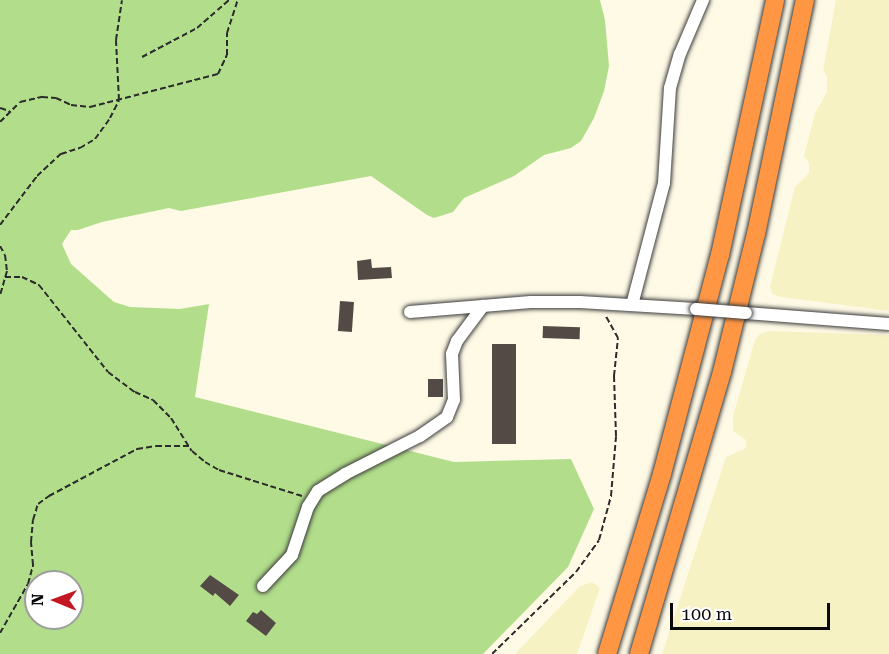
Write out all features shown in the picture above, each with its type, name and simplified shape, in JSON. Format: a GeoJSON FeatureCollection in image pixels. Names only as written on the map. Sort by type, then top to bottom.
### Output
{"type":"FeatureCollection","features":[{"type":"Feature","properties":{"kind":"highway"},"geometry":{"type":"LineString","coordinates":[[608,654],[666,462],[711,290],[740,169],[775,0]]}},
{"type":"Feature","properties":{"kind":"highway"},"geometry":{"type":"LineString","coordinates":[[639,654],[722,372],[756,234],[805,0]]}},
{"type":"Feature","properties":{"kind":"street"},"geometry":{"type":"LineString","coordinates":[[632,305],[664,183],[670,88],[680,54],[703,0]]}},
{"type":"Feature","properties":{"kind":"street"},"geometry":{"type":"LineString","coordinates":[[410,312],[531,302],[592,303],[889,324]]}},
{"type":"Feature","properties":{"kind":"street"},"geometry":{"type":"LineString","coordinates":[[263,586],[292,555],[312,499],[329,482],[420,436],[447,417],[454,400],[452,354],[457,341],[483,306]]}},
{"type":"Feature","properties":{"kind":"path"},"geometry":{"type":"LineString","coordinates":[[0,225],[37,176],[61,154],[80,148],[104,130],[119,100],[116,40],[122,0]]}},
{"type":"Feature","properties":{"kind":"path"},"geometry":{"type":"LineString","coordinates":[[142,57],[197,28],[229,0]]}},
{"type":"Feature","properties":{"kind":"path"},"geometry":{"type":"LineString","coordinates":[[0,122],[20,102],[42,97],[56,98],[82,107],[119,100],[218,74],[227,55],[227,33],[238,0]]}},
{"type":"Feature","properties":{"kind":"path"},"geometry":{"type":"LineString","coordinates":[[0,108],[10,111]]}},
{"type":"Feature","properties":{"kind":"path"},"geometry":{"type":"LineString","coordinates":[[0,246],[5,255],[5,277],[0,295]]}},
{"type":"Feature","properties":{"kind":"path"},"geometry":{"type":"LineString","coordinates":[[5,277],[22,278],[39,285],[108,372],[135,392],[153,400],[171,418],[189,446],[205,462],[219,470],[312,499]]}},
{"type":"Feature","properties":{"kind":"path"},"geometry":{"type":"LineString","coordinates":[[492,654],[576,572],[598,540],[611,496],[616,436],[615,376],[618,338],[607,316],[592,303]]}},
{"type":"Feature","properties":{"kind":"path"},"geometry":{"type":"LineString","coordinates":[[0,633],[28,584],[33,565],[31,542],[33,520],[38,504],[137,449],[156,446],[189,446]]}},
{"type":"Feature","properties":{"kind":"shaded area"},"geometry":{"type":"Polygon","coordinates":[[[836,0],[889,0],[889,311],[781,297],[772,294],[770,287],[795,187],[809,173],[809,163],[804,156],[815,113],[827,92],[827,77],[823,70],[836,0]]]}},
{"type":"Feature","properties":{"kind":"shaded area"},"geometry":{"type":"Polygon","coordinates":[[[768,331],[889,335],[889,654],[662,654],[726,457],[746,448],[746,440],[733,431],[733,416],[755,340],[760,334],[768,331]]]}},
{"type":"Feature","properties":{"kind":"shaded area"},"geometry":{"type":"Polygon","coordinates":[[[592,582],[600,588],[577,654],[515,654],[580,586],[592,582]]]}},
{"type":"Feature","properties":{"kind":"green space"},"geometry":{"type":"Polygon","coordinates":[[[0,0],[600,0],[605,20],[609,66],[604,91],[594,118],[581,141],[571,148],[544,155],[514,176],[464,198],[453,212],[434,218],[427,215],[371,176],[181,211],[169,208],[102,222],[71,230],[62,244],[71,264],[114,302],[130,307],[180,309],[209,304],[195,397],[454,462],[571,459],[594,509],[568,567],[483,654],[0,654],[0,0]]]}},
{"type":"Feature","properties":{"kind":"building"},"geometry":{"type":"Polygon","coordinates":[[[371,259],[372,268],[391,267],[392,278],[358,280],[357,261],[371,259]]]}},
{"type":"Feature","properties":{"kind":"building"},"geometry":{"type":"Polygon","coordinates":[[[340,301],[354,302],[352,332],[338,331],[340,301]]]}},
{"type":"Feature","properties":{"kind":"building"},"geometry":{"type":"Polygon","coordinates":[[[543,326],[580,327],[580,339],[543,338],[543,326]]]}},
{"type":"Feature","properties":{"kind":"building"},"geometry":{"type":"Polygon","coordinates":[[[492,344],[516,344],[516,444],[492,444],[492,344]]]}},
{"type":"Feature","properties":{"kind":"building"},"geometry":{"type":"Polygon","coordinates":[[[428,379],[443,379],[443,397],[428,397],[428,379]]]}},
{"type":"Feature","properties":{"kind":"building"},"geometry":{"type":"Polygon","coordinates":[[[210,575],[239,595],[230,606],[215,593],[213,596],[200,586],[210,575]]]}},
{"type":"Feature","properties":{"kind":"building"},"geometry":{"type":"Polygon","coordinates":[[[261,610],[276,623],[266,636],[246,621],[253,612],[257,614],[261,610]]]}}]}
